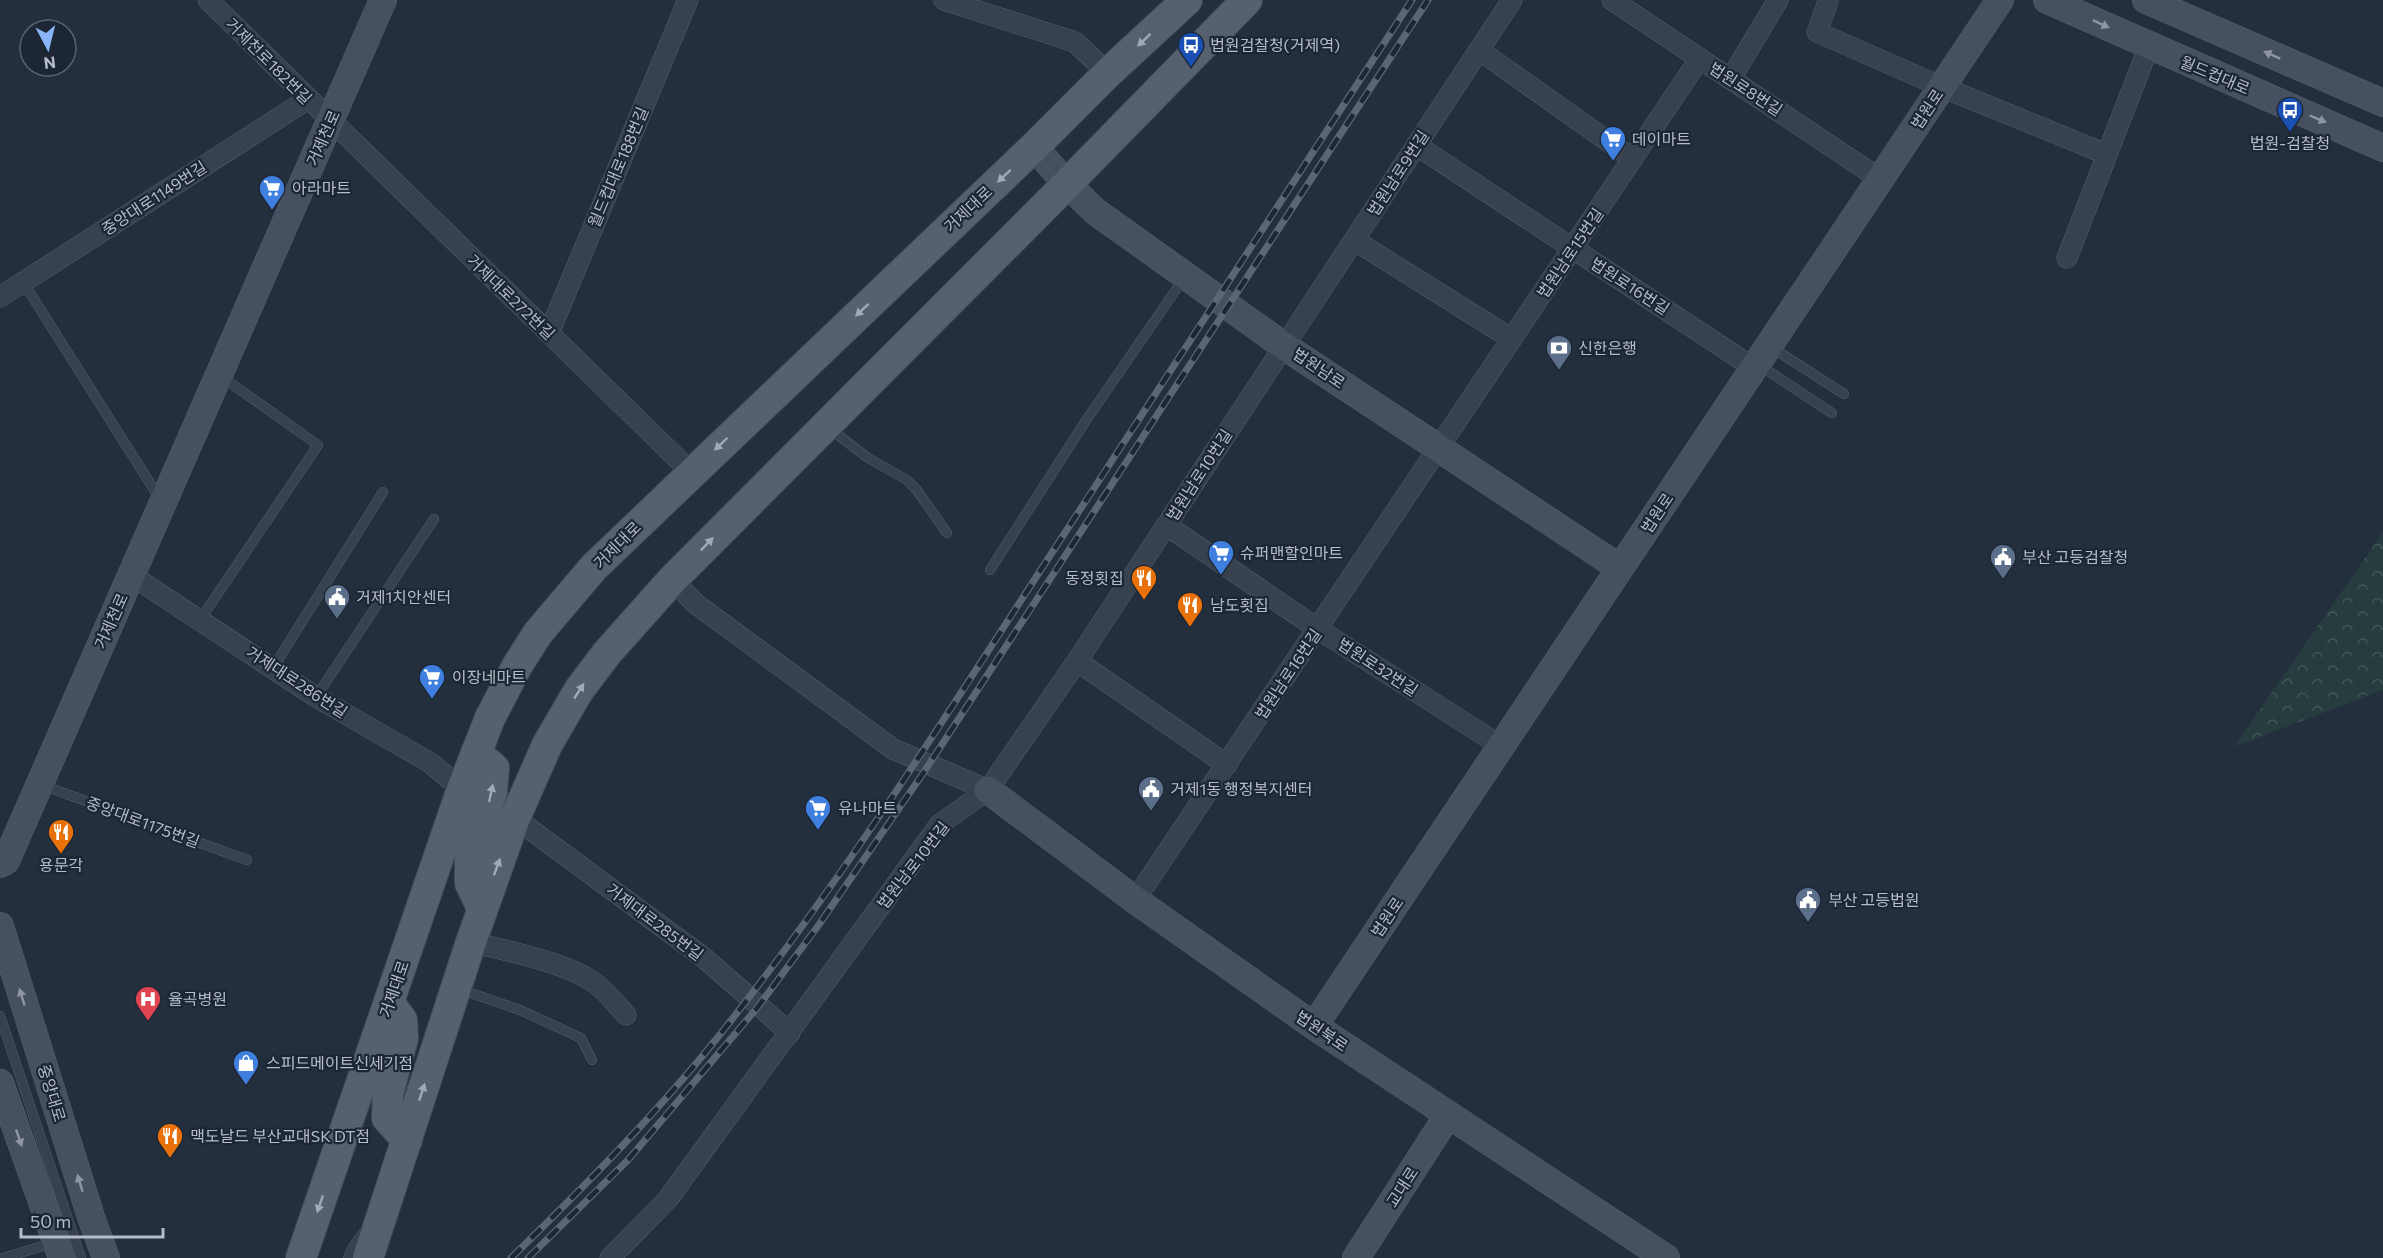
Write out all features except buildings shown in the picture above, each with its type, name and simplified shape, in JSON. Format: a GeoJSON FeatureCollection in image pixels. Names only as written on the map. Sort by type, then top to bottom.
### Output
{"type":"FeatureCollection","features":[{"type":"Feature","properties":{"kind":"main road","name":"거제천로"},"geometry":{"type":"LineString","coordinates":[[0,864],[6,861],[383,0]]}},
{"type":"Feature","properties":{"kind":"main road","name":"거제대로"},"geometry":{"type":"LineString","coordinates":[[301,1258],[462,789],[490,718],[538,633],[594,567],[691,472],[1187,0]]}},
{"type":"Feature","properties":{"kind":"main road"},"geometry":{"type":"LineString","coordinates":[[368,1258],[482,908],[515,818],[546,745],[579,690],[607,653],[672,580],[1067,184],[1246,0]]}},
{"type":"Feature","properties":{"kind":"main road","name":"법원로"},"geometry":{"type":"LineString","coordinates":[[1314,1026],[2000,0]]}},
{"type":"Feature","properties":{"kind":"main road","name":"월드컵대로"},"geometry":{"type":"LineString","coordinates":[[2047,0],[2383,148]]}},
{"type":"Feature","properties":{"kind":"main road"},"geometry":{"type":"LineString","coordinates":[[2146,0],[2383,103]]}},
{"type":"Feature","properties":{"kind":"main road","name":"법원남로"},"geometry":{"type":"LineString","coordinates":[[1034,147],[1096,212],[1284,346],[1620,568]]}},
{"type":"Feature","properties":{"kind":"main road"},"geometry":{"type":"LineString","coordinates":[[476,753],[494,768],[492,792],[470,859],[470,883],[482,908]]}},
{"type":"Feature","properties":{"kind":"main road","name":"법원북로"},"geometry":{"type":"LineString","coordinates":[[988,790],[1135,900],[1314,1026],[1653,1255]]}},
{"type":"Feature","properties":{"kind":"main road","name":"중앙대로"},"geometry":{"type":"LineString","coordinates":[[0,926],[91,1217],[106,1258]]}},
{"type":"Feature","properties":{"kind":"main road"},"geometry":{"type":"LineString","coordinates":[[390,1004],[402,1020],[403,1038],[388,1094],[387,1118],[407,1140]]}},
{"type":"Feature","properties":{"kind":"main road"},"geometry":{"type":"LineString","coordinates":[[0,1083],[59,1250]]}},
{"type":"Feature","properties":{"kind":"main road","name":"교대로"},"geometry":{"type":"LineString","coordinates":[[1356,1258],[1448,1115]]}},
{"type":"Feature","properties":{"kind":"main road"},"geometry":{"type":"LineString","coordinates":[[91,1217],[116,1258]]}},
{"type":"Feature","properties":{"kind":"street","name":"거제천로182번길"},"geometry":{"type":"LineString","coordinates":[[208,0],[330,121]]}},
{"type":"Feature","properties":{"kind":"street","name":"월드컵대로188번길"},"geometry":{"type":"LineString","coordinates":[[549,333],[688,0]]}},
{"type":"Feature","properties":{"kind":"street"},"geometry":{"type":"LineString","coordinates":[[945,0],[1075,42],[1108,73]]}},
{"type":"Feature","properties":{"kind":"street","name":"법원남로9번길"},"geometry":{"type":"LineString","coordinates":[[1284,346],[1512,0]]}},
{"type":"Feature","properties":{"kind":"street","name":"법원로8번길"},"geometry":{"type":"LineString","coordinates":[[1612,0],[1880,179]]}},
{"type":"Feature","properties":{"kind":"street"},"geometry":{"type":"LineString","coordinates":[[1731,78],[1778,0]]}},
{"type":"Feature","properties":{"kind":"street"},"geometry":{"type":"LineString","coordinates":[[1826,1],[1816,32],[1942,87],[2106,154]]}},
{"type":"Feature","properties":{"kind":"street"},"geometry":{"type":"LineString","coordinates":[[2067,258],[2149,46]]}},
{"type":"Feature","properties":{"kind":"street"},"geometry":{"type":"LineString","coordinates":[[1479,50],[1633,159]]}},
{"type":"Feature","properties":{"kind":"street","name":"법원남로15번길"},"geometry":{"type":"LineString","coordinates":[[1439,448],[1700,58]]}},
{"type":"Feature","properties":{"kind":"street","name":"중앙대로1149번길"},"geometry":{"type":"LineString","coordinates":[[0,297],[308,99]]}},
{"type":"Feature","properties":{"kind":"street","name":"거제대로272번길"},"geometry":{"type":"LineString","coordinates":[[330,121],[691,472]]}},
{"type":"Feature","properties":{"kind":"street","name":"법원로16번길"},"geometry":{"type":"LineString","coordinates":[[1416,145],[1573,248],[1760,359]]}},
{"type":"Feature","properties":{"kind":"street"},"geometry":{"type":"LineString","coordinates":[[1354,240],[1512,339]]}},
{"type":"Feature","properties":{"kind":"street","name":"법원남로10번길"},"geometry":{"type":"LineString","coordinates":[[610,1258],[668,1199],[790,1034],[940,824],[988,790],[1077,661],[1284,346]]}},
{"type":"Feature","properties":{"kind":"street","name":"법원남로16번길"},"geometry":{"type":"LineString","coordinates":[[1135,900],[1439,448]]}},
{"type":"Feature","properties":{"kind":"street","name":"법원로32번길"},"geometry":{"type":"LineString","coordinates":[[1166,525],[1318,628],[1501,746]]}},
{"type":"Feature","properties":{"kind":"street","name":"거제대로286번길"},"geometry":{"type":"LineString","coordinates":[[131,575],[316,697],[429,762],[462,789]]}},
{"type":"Feature","properties":{"kind":"street"},"geometry":{"type":"LineString","coordinates":[[672,580],[696,604],[893,750],[988,790]]}},
{"type":"Feature","properties":{"kind":"street"},"geometry":{"type":"LineString","coordinates":[[1077,661],[1227,765]]}},
{"type":"Feature","properties":{"kind":"street","name":"거제대로285번길"},"geometry":{"type":"LineString","coordinates":[[515,818],[703,957],[790,1034]]}},
{"type":"Feature","properties":{"kind":"street"},"geometry":{"type":"LineString","coordinates":[[471,942],[513,952],[573,971],[591,980],[626,1015]]}},
{"type":"Feature","properties":{"kind":"lane"},"geometry":{"type":"LineString","coordinates":[[990,570],[1088,419],[1186,276]]}},
{"type":"Feature","properties":{"kind":"lane"},"geometry":{"type":"LineString","coordinates":[[23,282],[163,503]]}},
{"type":"Feature","properties":{"kind":"lane"},"geometry":{"type":"LineString","coordinates":[[1760,359],[1844,394]]}},
{"type":"Feature","properties":{"kind":"lane"},"geometry":{"type":"LineString","coordinates":[[1760,359],[1833,413]]}},
{"type":"Feature","properties":{"kind":"lane"},"geometry":{"type":"LineString","coordinates":[[200,620],[318,445],[219,375]]}},
{"type":"Feature","properties":{"kind":"lane"},"geometry":{"type":"LineString","coordinates":[[825,425],[868,458],[907,480],[947,532]]}},
{"type":"Feature","properties":{"kind":"lane"},"geometry":{"type":"LineString","coordinates":[[273,668],[383,492]]}},
{"type":"Feature","properties":{"kind":"lane"},"geometry":{"type":"LineString","coordinates":[[316,697],[434,519]]}},
{"type":"Feature","properties":{"kind":"lane","name":"중앙대로1175번길"},"geometry":{"type":"LineString","coordinates":[[40,784],[247,860]]}},
{"type":"Feature","properties":{"kind":"lane"},"geometry":{"type":"LineString","coordinates":[[457,988],[520,1010],[581,1038],[592,1060]]}},
{"type":"Feature","properties":{"kind":"lane"},"geometry":{"type":"LineString","coordinates":[[0,1016],[81,1258]]}},
{"type":"Feature","properties":{"kind":"lane"},"geometry":{"type":"LineString","coordinates":[[348,1258],[353,1247],[386,1204]]}},
{"type":"Feature","properties":{"kind":"lane"},"geometry":{"type":"LineString","coordinates":[[3,1258],[59,1250]]}},
{"type":"Feature","properties":{"kind":"green space"},"geometry":{"type":"Polygon","coordinates":[[[2383,532],[2383,690],[2234,747],[2383,532]]]}},
{"type":"Feature","properties":{"kind":"railway"},"geometry":{"type":"LineString","coordinates":[[511,1258],[654,1112],[733,1018],[815,909],[930,740],[1412,0]]}},
{"type":"Feature","properties":{"kind":"railway"},"geometry":{"type":"LineString","coordinates":[[528,1258],[628,1160],[757,1008],[818,926],[924,772],[1428,0]]}},
{"type":"Feature","properties":{"kind":"place","name":"법원검찰청(거제역)"},"geometry":{"type":"Point","coordinates":[1191,68]}},
{"type":"Feature","properties":{"kind":"place","name":"법원-검찰청"},"geometry":{"type":"Point","coordinates":[2290,133]}},
{"type":"Feature","properties":{"kind":"place","name":"데이마트"},"geometry":{"type":"Point","coordinates":[1613,162]}},
{"type":"Feature","properties":{"kind":"place","name":"아라마트"},"geometry":{"type":"Point","coordinates":[272,211]}},
{"type":"Feature","properties":{"kind":"place","name":"신한은행"},"geometry":{"type":"Point","coordinates":[1559,371]}},
{"type":"Feature","properties":{"kind":"place","name":"슈퍼맨할인마트"},"geometry":{"type":"Point","coordinates":[1221,576]}},
{"type":"Feature","properties":{"kind":"place","name":"부산 고등검찰청"},"geometry":{"type":"Point","coordinates":[2003,580]}},
{"type":"Feature","properties":{"kind":"place","name":"동정횟집"},"geometry":{"type":"Point","coordinates":[1144,601]}},
{"type":"Feature","properties":{"kind":"place","name":"거제1치안센터"},"geometry":{"type":"Point","coordinates":[337,620]}},
{"type":"Feature","properties":{"kind":"place","name":"남도횟집"},"geometry":{"type":"Point","coordinates":[1190,628]}},
{"type":"Feature","properties":{"kind":"place","name":"이장네마트"},"geometry":{"type":"Point","coordinates":[432,700]}},
{"type":"Feature","properties":{"kind":"place","name":"거제1동 행정복지센터"},"geometry":{"type":"Point","coordinates":[1151,812]}},
{"type":"Feature","properties":{"kind":"place","name":"유나마트"},"geometry":{"type":"Point","coordinates":[818,831]}},
{"type":"Feature","properties":{"kind":"place","name":"용문각"},"geometry":{"type":"Point","coordinates":[61,855]}},
{"type":"Feature","properties":{"kind":"place","name":"부산 고등법원"},"geometry":{"type":"Point","coordinates":[1808,923]}},
{"type":"Feature","properties":{"kind":"place","name":"율곡병원"},"geometry":{"type":"Point","coordinates":[148,1022]}},
{"type":"Feature","properties":{"kind":"place","name":"스피드메이트신세기점"},"geometry":{"type":"Point","coordinates":[246,1086]}},
{"type":"Feature","properties":{"kind":"place","name":"맥도날드 부산교대SK DT점"},"geometry":{"type":"Point","coordinates":[170,1159]}}]}
